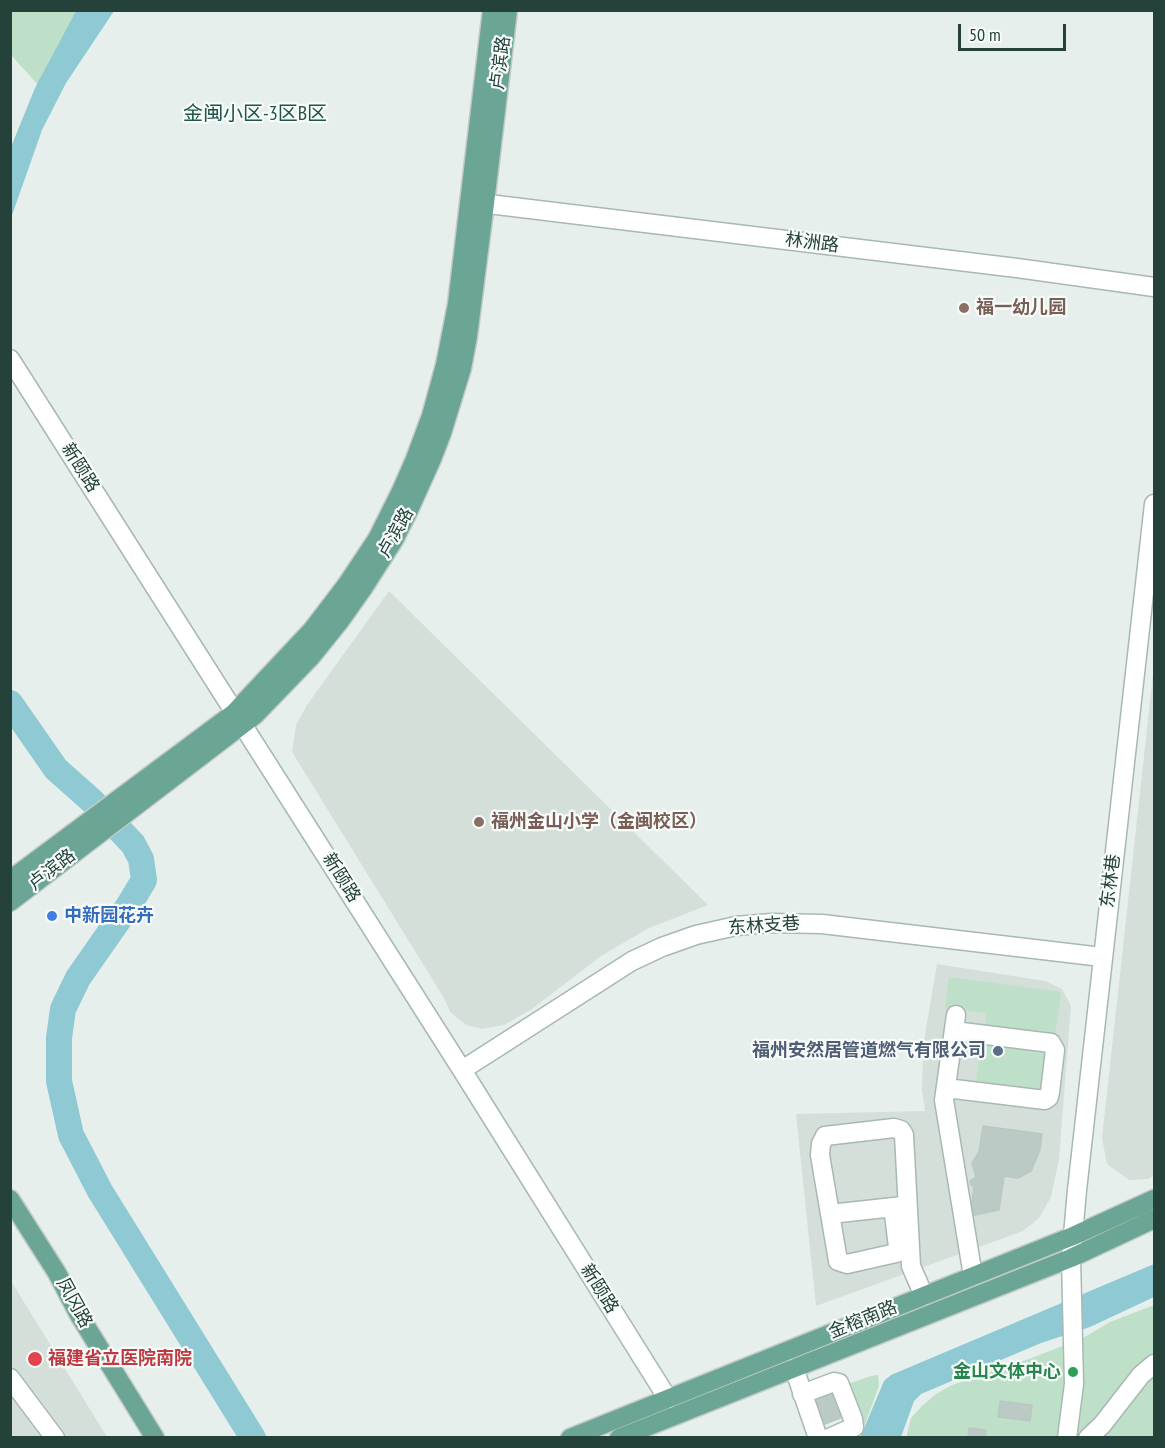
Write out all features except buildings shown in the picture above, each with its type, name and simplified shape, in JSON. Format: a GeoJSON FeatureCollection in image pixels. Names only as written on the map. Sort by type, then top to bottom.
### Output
{"type":"FeatureCollection","features":[{"type":"Feature","properties":{"kind":"main road"},"geometry":{"type":"LineString","coordinates":[[477,202],[492,10]]}},
{"type":"Feature","properties":{"kind":"main road","name":"卢滨路"},"geometry":{"type":"LineString","coordinates":[[10,902],[82,836],[293,677],[340,621],[385,554],[414,502],[442,433],[462,368],[468,336],[477,202],[507,10]]}},
{"type":"Feature","properties":{"kind":"main road"},"geometry":{"type":"LineString","coordinates":[[10,880],[82,836]]}},
{"type":"Feature","properties":{"kind":"main road","name":"凤冈路"},"geometry":{"type":"LineString","coordinates":[[10,1199],[155,1437]]}},
{"type":"Feature","properties":{"kind":"main road","name":"金榕南路"},"geometry":{"type":"LineString","coordinates":[[570,1437],[1073,1236],[1155,1199]]}},
{"type":"Feature","properties":{"kind":"main road","name":"金榕南路"},"geometry":{"type":"LineString","coordinates":[[619,1437],[1071,1258],[1155,1219]]}},
{"type":"Feature","properties":{"kind":"street","name":"林洲路"},"geometry":{"type":"LineString","coordinates":[[477,202],[1005,266],[1155,287]]}},
{"type":"Feature","properties":{"kind":"street","name":"新颐路"},"geometry":{"type":"LineString","coordinates":[[10,359],[462,1070],[668,1399]]}},
{"type":"Feature","properties":{"kind":"street","name":"东林巷"},"geometry":{"type":"LineString","coordinates":[[1067,1437],[1074,1384],[1071,1258],[1073,1236],[1102,957],[1155,504]]}},
{"type":"Feature","properties":{"kind":"street","name":"东林支巷"},"geometry":{"type":"LineString","coordinates":[[462,1070],[589,987],[640,957],[696,935],[736,926],[771,923],[822,924],[1102,957]]}},
{"type":"Feature","properties":{"kind":"street"},"geometry":{"type":"LineString","coordinates":[[946,1088],[1045,1100],[1049,1097],[1055,1050],[1051,1043],[955,1023],[944,1100],[973,1276]]}},
{"type":"Feature","properties":{"kind":"street"},"geometry":{"type":"LineString","coordinates":[[894,1128],[901,1130],[904,1136],[900,1206],[896,1253],[847,1264],[838,1261],[820,1155],[821,1144],[825,1136],[894,1128]]}},
{"type":"Feature","properties":{"kind":"street"},"geometry":{"type":"LineString","coordinates":[[830,1214],[900,1206]]}},
{"type":"Feature","properties":{"kind":"street"},"geometry":{"type":"LineString","coordinates":[[900,1206],[911,1266],[924,1296]]}},
{"type":"Feature","properties":{"kind":"street"},"geometry":{"type":"LineString","coordinates":[[1088,1437],[1102,1425],[1141,1375],[1155,1364]]}},
{"type":"Feature","properties":{"kind":"street"},"geometry":{"type":"LineString","coordinates":[[794,1368],[818,1437]]}},
{"type":"Feature","properties":{"kind":"street"},"geometry":{"type":"LineString","coordinates":[[10,1378],[54,1437]]}},
{"type":"Feature","properties":{"kind":"street"},"geometry":{"type":"LineString","coordinates":[[802,1394],[834,1382],[839,1383],[854,1427],[829,1437]]}},
{"type":"Feature","properties":{"kind":"shaded area","name":"福州金山小学（金闽校区）"},"geometry":{"type":"Polygon","coordinates":[[[389,591],[708,905],[649,928],[601,956],[532,1009],[504,1025],[482,1029],[466,1025],[450,1012],[444,998],[292,752],[296,725],[307,705],[389,591]]]}},
{"type":"Feature","properties":{"kind":"shaded area"},"geometry":{"type":"Polygon","coordinates":[[[1154,665],[1154,1176],[1148,1179],[1129,1180],[1107,1164],[1102,1138],[1154,665]]]}},
{"type":"Feature","properties":{"kind":"shaded area"},"geometry":{"type":"Polygon","coordinates":[[[937,964],[1045,981],[1062,989],[1071,1006],[1059,1159],[1051,1197],[1039,1218],[1023,1231],[816,1306],[796,1114],[925,1111],[922,1090],[923,1047],[937,964]]]}},
{"type":"Feature","properties":{"kind":"shaded area","name":"福建省立医院南院"},"geometry":{"type":"Polygon","coordinates":[[[11,1281],[107,1437],[11,1437],[11,1281]]]}},
{"type":"Feature","properties":{"kind":"green space"},"geometry":{"type":"Polygon","coordinates":[[[11,11],[82,11],[39,86],[11,55],[11,11]]]}},
{"type":"Feature","properties":{"kind":"green space"},"geometry":{"type":"Polygon","coordinates":[[[949,977],[1061,992],[1055,1034],[985,1025],[986,1013],[945,1008],[949,977]]]}},
{"type":"Feature","properties":{"kind":"green space"},"geometry":{"type":"Polygon","coordinates":[[[981,1041],[1049,1049],[1044,1091],[976,1083],[981,1041]]]}},
{"type":"Feature","properties":{"kind":"green space","name":"金山文体中心"},"geometry":{"type":"Polygon","coordinates":[[[1154,1305],[1154,1437],[906,1438],[911,1418],[936,1394],[952,1385],[1083,1338],[1110,1322],[1154,1305]]]}},
{"type":"Feature","properties":{"kind":"green space"},"geometry":{"type":"Polygon","coordinates":[[[878,1375],[879,1386],[864,1427],[860,1428],[842,1386],[878,1375]]]}},
{"type":"Feature","properties":{"kind":"water"},"geometry":{"type":"Polygon","coordinates":[[[76,11],[114,11],[66,83],[42,130],[11,218],[11,147],[35,88],[76,11]]]}},
{"type":"Feature","properties":{"kind":"water"},"geometry":{"type":"Polygon","coordinates":[[[1154,1264],[1154,1297],[1090,1327],[1041,1343],[921,1394],[914,1401],[901,1437],[860,1438],[884,1381],[891,1375],[1154,1264]]]}},
{"type":"Feature","properties":{"kind":"waterway"},"geometry":{"type":"LineString","coordinates":[[10,703],[56,769],[92,801],[133,844],[141,859],[144,880],[78,978],[63,1009],[59,1038],[59,1081],[71,1135],[100,1191],[253,1438]]}},
{"type":"Feature","properties":{"kind":"place","name":"福一幼儿园"},"geometry":{"type":"Point","coordinates":[964,308]}},
{"type":"Feature","properties":{"kind":"place","name":"福州金山小学（金闽校区）"},"geometry":{"type":"Point","coordinates":[479,822]}},
{"type":"Feature","properties":{"kind":"place","name":"中新园花卉"},"geometry":{"type":"Point","coordinates":[52,916]}},
{"type":"Feature","properties":{"kind":"place","name":"福州安然居管道燃气有限公司"},"geometry":{"type":"Point","coordinates":[998,1051]}},
{"type":"Feature","properties":{"kind":"place","name":"福建省立医院南院"},"geometry":{"type":"Point","coordinates":[35,1359]}},
{"type":"Feature","properties":{"kind":"place","name":"金山文体中心"},"geometry":{"type":"Point","coordinates":[1073,1372]}},
{"type":"Feature","properties":{"kind":"district","name":"金闽小区-3区B区"},"geometry":{"type":"Point","coordinates":[255,114]}}]}
